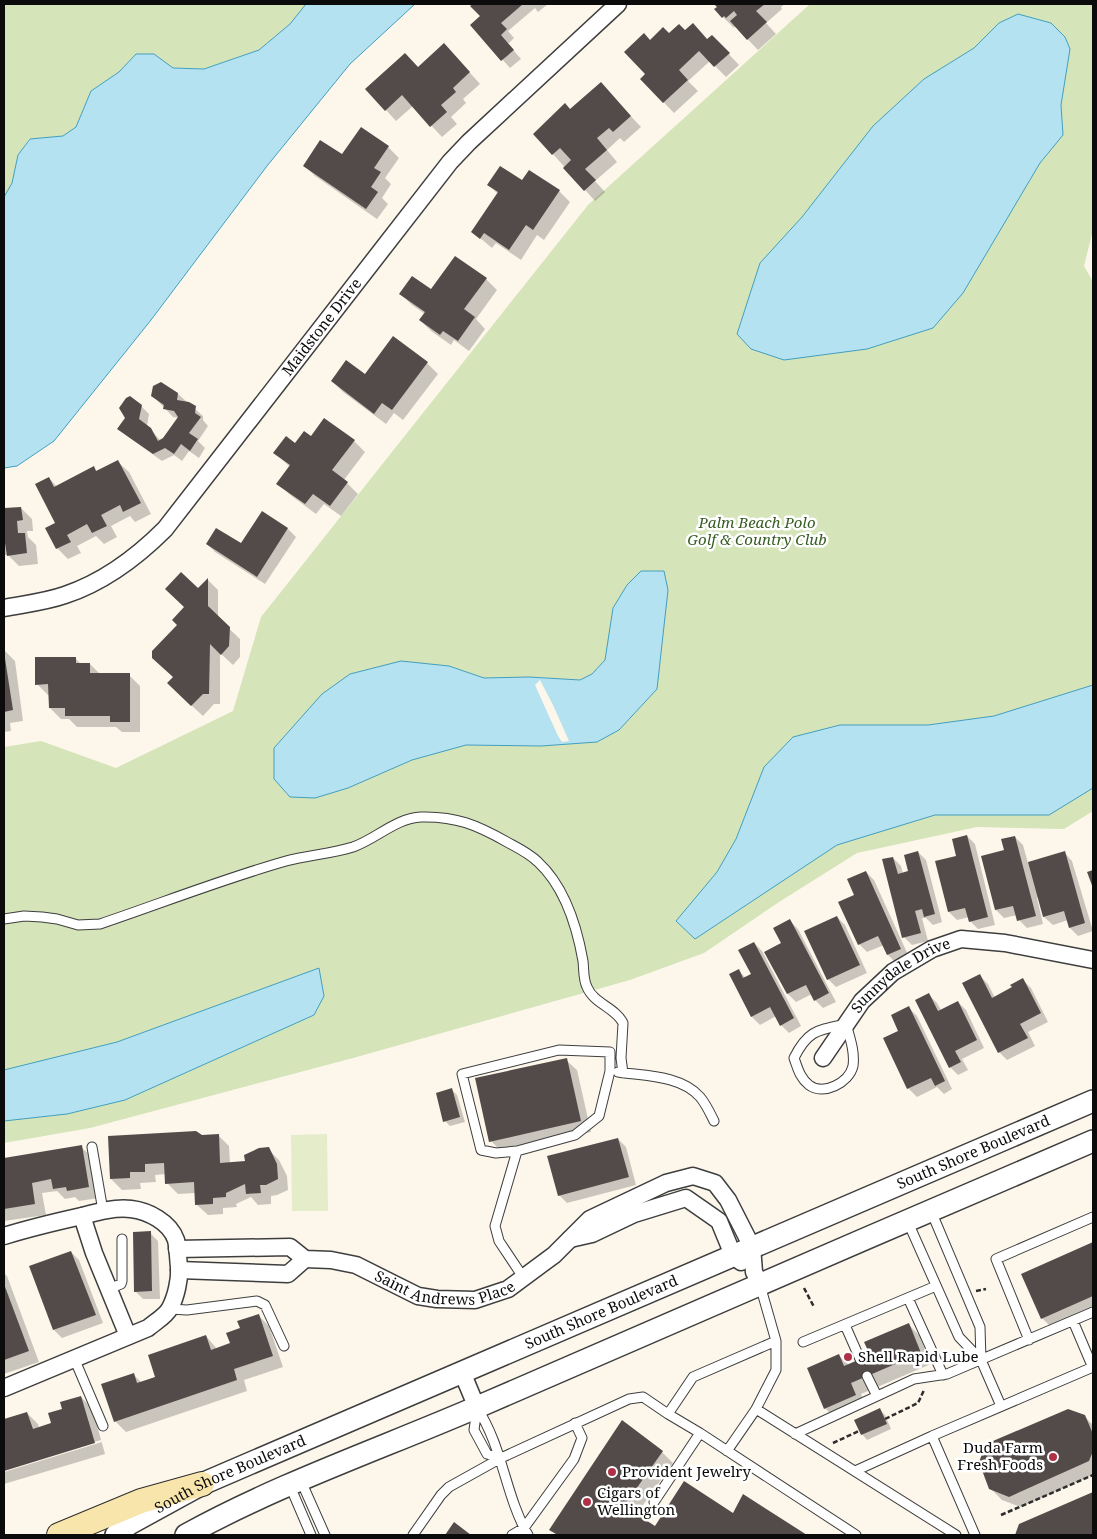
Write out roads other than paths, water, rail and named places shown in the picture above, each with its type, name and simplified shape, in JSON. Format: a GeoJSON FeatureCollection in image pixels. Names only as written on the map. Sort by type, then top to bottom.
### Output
{"type":"FeatureCollection","features":[{"type":"Feature","properties":{"kind":"main road"},"geometry":{"type":"LineString","coordinates":[[59,1535],[140,1501],[202,1484]]}},
{"type":"Feature","properties":{"kind":"street","name":"Maidstone Drive"},"geometry":{"type":"LineString","coordinates":[[4,608],[51,599],[94,583],[122,566],[150,544],[171,521],[450,162],[476,135],[618,4]]}},
{"type":"Feature","properties":{"kind":"street","name":"Sunnydale Drive"},"geometry":{"type":"LineString","coordinates":[[823,1058],[862,1001],[893,972],[932,949],[962,939],[1005,943],[1093,960]]}},
{"type":"Feature","properties":{"kind":"street","name":"South Shore Boulevard"},"geometry":{"type":"LineString","coordinates":[[116,1535],[130,1524],[202,1484],[1093,1101]]}},
{"type":"Feature","properties":{"kind":"street"},"geometry":{"type":"LineString","coordinates":[[186,1535],[226,1513],[477,1408],[757,1278],[930,1211],[1093,1140]]}},
{"type":"Feature","properties":{"kind":"street","name":"Saint Andrews Place"},"geometry":{"type":"LineString","coordinates":[[177,1249],[290,1247],[305,1259],[332,1260],[356,1265],[418,1296],[437,1299],[475,1300],[508,1288],[554,1255],[590,1219],[666,1183],[693,1176],[715,1183],[728,1200],[752,1247],[757,1278]]}},
{"type":"Feature","properties":{"kind":"street"},"geometry":{"type":"LineString","coordinates":[[570,1239],[592,1234],[634,1214],[686,1198],[718,1221],[732,1255],[757,1278]]}},
{"type":"Feature","properties":{"kind":"street"},"geometry":{"type":"LineString","coordinates":[[4,1236],[35,1226],[102,1211],[129,1208],[143,1211],[157,1218],[166,1226],[176,1240],[179,1270],[176,1293],[170,1309],[148,1328],[4,1388]]}},
{"type":"Feature","properties":{"kind":"street"},"geometry":{"type":"LineString","coordinates":[[82,1216],[128,1336]]}},
{"type":"Feature","properties":{"kind":"street"},"geometry":{"type":"LineString","coordinates":[[179,1270],[288,1274],[305,1259]]}},
{"type":"Feature","properties":{"kind":"street"},"geometry":{"type":"LineString","coordinates":[[462,1372],[477,1408]]}},
{"type":"Feature","properties":{"kind":"lane"},"geometry":{"type":"LineString","coordinates":[[4,919],[24,916],[58,919],[78,925],[100,924],[287,861],[355,846],[411,818],[449,818],[464,821],[484,829],[526,852],[538,862],[551,878],[570,914],[583,961],[586,986],[593,996],[612,1009],[623,1023],[621,1058],[623,1072]]}},
{"type":"Feature","properties":{"kind":"lane"},"geometry":{"type":"LineString","coordinates":[[846,1024],[853,1049],[852,1067],[846,1080],[827,1089],[810,1086],[799,1074],[794,1058],[801,1043],[817,1030],[846,1024]]}},
{"type":"Feature","properties":{"kind":"lane"},"geometry":{"type":"LineString","coordinates":[[560,1050],[610,1052],[610,1071],[599,1116],[575,1135],[518,1151],[496,1153],[481,1150],[462,1074],[560,1050]]}},
{"type":"Feature","properties":{"kind":"lane"},"geometry":{"type":"LineString","coordinates":[[610,1071],[667,1079],[689,1088],[700,1097],[714,1121]]}},
{"type":"Feature","properties":{"kind":"lane"},"geometry":{"type":"LineString","coordinates":[[92,1147],[102,1211]]}},
{"type":"Feature","properties":{"kind":"lane"},"geometry":{"type":"LineString","coordinates":[[518,1151],[494,1226],[498,1241],[523,1277]]}},
{"type":"Feature","properties":{"kind":"lane"},"geometry":{"type":"LineString","coordinates":[[930,1211],[980,1327],[981,1360],[1000,1406]]}},
{"type":"Feature","properties":{"kind":"lane"},"geometry":{"type":"LineString","coordinates":[[1029,1340],[996,1259],[1093,1217]]}},
{"type":"Feature","properties":{"kind":"lane"},"geometry":{"type":"LineString","coordinates":[[907,1220],[959,1337],[981,1360]]}},
{"type":"Feature","properties":{"kind":"lane"},"geometry":{"type":"LineString","coordinates":[[109,1289],[121,1284],[122,1239]]}},
{"type":"Feature","properties":{"kind":"lane"},"geometry":{"type":"LineString","coordinates":[[727,1451],[756,1409],[776,1370],[776,1342],[757,1278]]}},
{"type":"Feature","properties":{"kind":"lane"},"geometry":{"type":"LineString","coordinates":[[803,1342],[936,1286]]}},
{"type":"Feature","properties":{"kind":"lane"},"geometry":{"type":"LineString","coordinates":[[908,1298],[943,1375]]}},
{"type":"Feature","properties":{"kind":"lane"},"geometry":{"type":"LineString","coordinates":[[170,1309],[187,1310],[257,1301],[265,1305],[284,1346]]}},
{"type":"Feature","properties":{"kind":"lane"},"geometry":{"type":"LineString","coordinates":[[795,1434],[914,1379],[943,1375],[1093,1312]]}},
{"type":"Feature","properties":{"kind":"lane"},"geometry":{"type":"LineString","coordinates":[[855,1471],[1000,1406],[1093,1368],[1073,1321]]}},
{"type":"Feature","properties":{"kind":"lane"},"geometry":{"type":"LineString","coordinates":[[845,1325],[860,1359]]}},
{"type":"Feature","properties":{"kind":"lane"},"geometry":{"type":"LineString","coordinates":[[668,1414],[693,1378],[776,1342]]}},
{"type":"Feature","properties":{"kind":"lane"},"geometry":{"type":"LineString","coordinates":[[74,1358],[103,1426]]}},
{"type":"Feature","properties":{"kind":"lane"},"geometry":{"type":"LineString","coordinates":[[868,1376],[877,1396]]}},
{"type":"Feature","properties":{"kind":"lane"},"geometry":{"type":"LineString","coordinates":[[413,1535],[449,1486],[501,1458],[575,1423],[629,1399],[643,1397],[856,1535]]}},
{"type":"Feature","properties":{"kind":"lane"},"geometry":{"type":"LineString","coordinates":[[477,1408],[474,1430],[487,1454],[501,1458]]}},
{"type":"Feature","properties":{"kind":"lane"},"geometry":{"type":"LineString","coordinates":[[477,1408],[487,1423],[501,1458],[518,1516],[526,1531]]}},
{"type":"Feature","properties":{"kind":"lane"},"geometry":{"type":"LineString","coordinates":[[756,1409],[956,1535]]}},
{"type":"Feature","properties":{"kind":"lane"},"geometry":{"type":"LineString","coordinates":[[512,1535],[526,1531],[574,1459],[582,1438],[575,1423]]}},
{"type":"Feature","properties":{"kind":"lane"},"geometry":{"type":"LineString","coordinates":[[654,1502],[700,1433]]}},
{"type":"Feature","properties":{"kind":"lane"},"geometry":{"type":"LineString","coordinates":[[932,1436],[975,1535]]}},
{"type":"Feature","properties":{"kind":"lane"},"geometry":{"type":"LineString","coordinates":[[296,1483],[312,1535]]}},
{"type":"Feature","properties":{"kind":"lane"},"geometry":{"type":"LineString","coordinates":[[296,1483],[325,1535]]}},
{"type":"Feature","properties":{"kind":"water"},"geometry":{"type":"Polygon","coordinates":[[[306,4],[415,4],[350,64],[267,166],[151,320],[54,441],[17,466],[4,468],[4,197],[12,183],[18,155],[30,139],[63,136],[76,127],[91,91],[119,72],[136,54],[154,54],[173,68],[204,69],[259,50],[290,24],[306,4]]]}},
{"type":"Feature","properties":{"kind":"water"},"geometry":{"type":"Polygon","coordinates":[[[1018,14],[1051,23],[1065,37],[1070,49],[1061,105],[1063,135],[1040,163],[963,293],[933,328],[867,349],[784,360],[751,349],[737,334],[760,263],[802,217],[873,126],[924,79],[974,48],[999,23],[1018,14]]]}},
{"type":"Feature","properties":{"kind":"water"},"geometry":{"type":"Polygon","coordinates":[[[641,571],[664,571],[668,590],[657,689],[619,730],[597,742],[541,746],[466,745],[412,760],[348,788],[315,798],[290,797],[274,779],[274,748],[322,694],[350,674],[401,661],[449,666],[484,678],[529,677],[580,680],[592,674],[605,660],[613,608],[627,585],[641,571]]]}},
{"type":"Feature","properties":{"kind":"water"},"geometry":{"type":"Polygon","coordinates":[[[1093,685],[1093,788],[1049,815],[935,815],[837,845],[695,939],[676,921],[717,872],[736,839],[764,767],[793,737],[840,725],[928,725],[994,716],[1093,685]]]}},
{"type":"Feature","properties":{"kind":"water"},"geometry":{"type":"Polygon","coordinates":[[[319,968],[324,996],[314,1015],[125,1100],[67,1114],[4,1121],[4,1070],[117,1042],[319,968]]]}},
{"type":"Feature","properties":{"kind":"place","name":"Shell Rapid Lube"},"geometry":{"type":"Point","coordinates":[848,1357]}},
{"type":"Feature","properties":{"kind":"place","name":"Duda Farm Fresh Foods"},"geometry":{"type":"Point","coordinates":[1053,1457]}},
{"type":"Feature","properties":{"kind":"place","name":"Provident Jewelry"},"geometry":{"type":"Point","coordinates":[612,1472]}},
{"type":"Feature","properties":{"kind":"place","name":"Cigars of Wellington"},"geometry":{"type":"Point","coordinates":[587,1502]}},
{"type":"Feature","properties":{"kind":"park label","name":"Palm Beach Polo Golf & Country Club"},"geometry":{"type":"Point","coordinates":[757,532]}}]}
